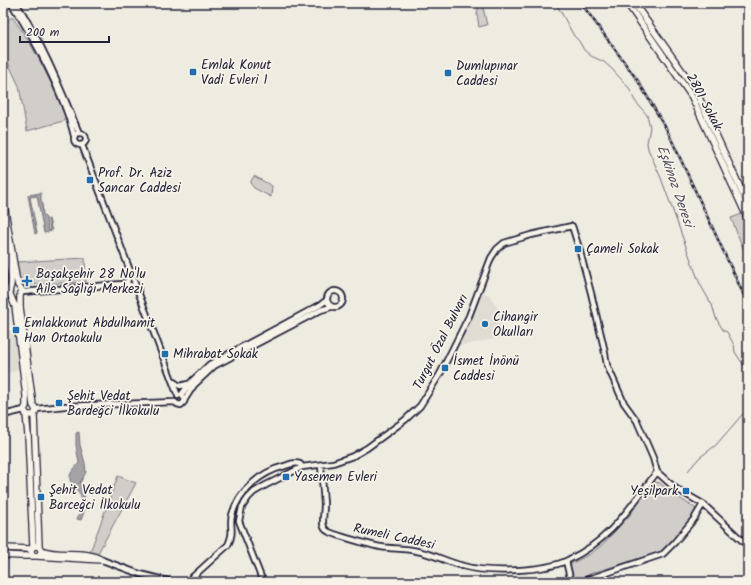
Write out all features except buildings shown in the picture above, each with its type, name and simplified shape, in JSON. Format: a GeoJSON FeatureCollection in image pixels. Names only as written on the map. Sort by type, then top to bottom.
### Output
{"type":"FeatureCollection","features":[{"type":"Feature","properties":{"kind":"main road","name":"2801 Sokak"},"geometry":{"type":"LineString","coordinates":[[627,3],[692,96],[748,219]]}},
{"type":"Feature","properties":{"kind":"main road","name":"2801 Sokak"},"geometry":{"type":"LineString","coordinates":[[634,3],[695,89],[748,205]]}},
{"type":"Feature","properties":{"kind":"main road"},"geometry":{"type":"LineString","coordinates":[[3,198],[18,285],[21,288],[20,306],[34,409],[36,548],[32,554],[36,556]]}},
{"type":"Feature","properties":{"kind":"main road"},"geometry":{"type":"LineString","coordinates":[[3,226],[11,276],[8,292],[15,306],[26,396],[25,410],[36,548],[41,553],[36,556]]}},
{"type":"Feature","properties":{"kind":"main road"},"geometry":{"type":"LineString","coordinates":[[8,292],[14,285],[18,285]]}},
{"type":"Feature","properties":{"kind":"main road"},"geometry":{"type":"LineString","coordinates":[[8,292],[16,298],[21,294]]}},
{"type":"Feature","properties":{"kind":"main road"},"geometry":{"type":"LineString","coordinates":[[25,410],[29,404],[34,409]]}},
{"type":"Feature","properties":{"kind":"main road"},"geometry":{"type":"LineString","coordinates":[[25,410],[31,416],[34,409]]}},
{"type":"Feature","properties":{"kind":"main road"},"geometry":{"type":"LineString","coordinates":[[3,548],[36,548],[52,553],[89,555],[102,560]]}},
{"type":"Feature","properties":{"kind":"main road"},"geometry":{"type":"LineString","coordinates":[[3,555],[102,560]]}},
{"type":"Feature","properties":{"kind":"street"},"geometry":{"type":"LineString","coordinates":[[11,3],[38,51],[58,92],[74,136],[73,140],[78,146],[82,145]]}},
{"type":"Feature","properties":{"kind":"street"},"geometry":{"type":"LineString","coordinates":[[16,3],[42,49],[62,91],[79,133],[84,135],[86,138],[82,145]]}},
{"type":"Feature","properties":{"kind":"street"},"geometry":{"type":"LineString","coordinates":[[74,136],[79,133]]}},
{"type":"Feature","properties":{"kind":"street"},"geometry":{"type":"LineString","coordinates":[[34,409],[65,406],[175,402],[181,405],[184,403],[172,380],[82,145]]}},
{"type":"Feature","properties":{"kind":"street","name":"Turgut Özal Bulvarı"},"geometry":{"type":"LineString","coordinates":[[263,582],[239,521],[242,507],[254,492],[302,467],[346,459],[367,448],[405,420],[420,406],[440,374],[470,316],[491,258],[504,243],[530,235],[572,226],[591,293],[607,365],[624,403],[637,421],[657,472]]}},
{"type":"Feature","properties":{"kind":"street"},"geometry":{"type":"LineString","coordinates":[[122,284],[127,282],[131,271]]}},
{"type":"Feature","properties":{"kind":"street"},"geometry":{"type":"LineString","coordinates":[[21,294],[122,284],[130,284],[138,289]]}},
{"type":"Feature","properties":{"kind":"street"},"geometry":{"type":"LineString","coordinates":[[175,402],[176,398],[181,397],[214,366],[321,310],[331,307],[336,308],[342,305],[344,300],[343,295],[338,292],[333,292],[328,295],[327,300],[320,305],[215,361],[192,382],[181,397]]}},
{"type":"Feature","properties":{"kind":"street"},"geometry":{"type":"LineString","coordinates":[[327,300],[331,307]]}},
{"type":"Feature","properties":{"kind":"street"},"geometry":{"type":"LineString","coordinates":[[172,380],[180,386],[192,382]]}},
{"type":"Feature","properties":{"kind":"street"},"geometry":{"type":"LineString","coordinates":[[3,415],[25,410]]}},
{"type":"Feature","properties":{"kind":"street"},"geometry":{"type":"LineString","coordinates":[[187,582],[228,545],[232,537],[231,516],[234,508],[243,493],[257,478],[281,467],[297,463],[302,467]]}},
{"type":"Feature","properties":{"kind":"street","name":"Rumeli Caddesi"},"geometry":{"type":"LineString","coordinates":[[322,464],[324,505],[323,523],[327,531],[336,535],[380,547],[417,550],[464,566],[478,569],[505,571],[538,568],[566,561],[588,550],[604,537],[620,520],[657,472]]}},
{"type":"Feature","properties":{"kind":"street"},"geometry":{"type":"LineString","coordinates":[[657,472],[675,488],[703,504],[748,546]]}},
{"type":"Feature","properties":{"kind":"street"},"geometry":{"type":"LineString","coordinates":[[580,582],[663,554],[694,519],[703,504]]}},
{"type":"Feature","properties":{"kind":"street"},"geometry":{"type":"LineString","coordinates":[[102,560],[140,574],[172,582]]}},
{"type":"Feature","properties":{"kind":"street"},"geometry":{"type":"LineString","coordinates":[[566,561],[571,582]]}},
{"type":"Feature","properties":{"kind":"shaded area"},"geometry":{"type":"Polygon","coordinates":[[[479,3],[482,3],[487,25],[479,27],[477,14],[479,3]]]}},
{"type":"Feature","properties":{"kind":"shaded area"},"geometry":{"type":"Polygon","coordinates":[[[12,17],[29,41],[36,54],[67,120],[27,131],[19,86],[3,52],[3,24],[12,17]]]}},
{"type":"Feature","properties":{"kind":"shaded area"},"geometry":{"type":"Polygon","coordinates":[[[254,176],[272,186],[271,197],[254,188],[250,183],[254,176]]]}},
{"type":"Feature","properties":{"kind":"shaded area"},"geometry":{"type":"Polygon","coordinates":[[[41,193],[43,215],[46,218],[48,230],[50,230],[49,219],[52,231],[44,233],[37,196],[30,197],[37,233],[35,234],[28,195],[41,193]]]}},
{"type":"Feature","properties":{"kind":"shaded area"},"geometry":{"type":"Polygon","coordinates":[[[742,214],[748,227],[748,261],[731,218],[742,214]]]}},
{"type":"Feature","properties":{"kind":"shaded area"},"geometry":{"type":"Polygon","coordinates":[[[85,258],[86,282],[20,285],[17,262],[85,258]]]}},
{"type":"Feature","properties":{"kind":"shaded area","name":"Cihangir Okulları"},"geometry":{"type":"Polygon","coordinates":[[[484,293],[489,295],[499,311],[504,337],[459,346],[482,294],[484,293]]]}},
{"type":"Feature","properties":{"kind":"shaded area"},"geometry":{"type":"Polygon","coordinates":[[[14,330],[19,368],[16,369],[16,371],[3,374],[3,332],[14,330]]]}},
{"type":"Feature","properties":{"kind":"shaded area"},"geometry":{"type":"Polygon","coordinates":[[[79,432],[80,445],[86,472],[80,483],[87,504],[81,520],[77,519],[82,500],[80,494],[70,480],[72,472],[79,463],[76,433],[79,432]]]}},
{"type":"Feature","properties":{"kind":"shaded area"},"geometry":{"type":"Polygon","coordinates":[[[118,476],[136,483],[97,555],[90,552],[118,476]]]}},
{"type":"Feature","properties":{"kind":"shaded area"},"geometry":{"type":"Polygon","coordinates":[[[655,482],[660,483],[676,496],[695,508],[696,512],[679,534],[660,552],[592,573],[573,582],[569,565],[590,554],[601,546],[630,515],[645,492],[655,482]]]}},
{"type":"Feature","properties":{"kind":"waterway","name":"Eşkinoz Deresi"},"geometry":{"type":"LineString","coordinates":[[556,3],[574,36],[584,50],[591,56],[604,62],[612,69],[629,88],[635,101],[647,115],[650,127],[647,143],[648,149],[661,178],[700,284],[712,305],[716,318],[723,330],[727,332],[734,345],[735,352],[748,372]]}},
{"type":"Feature","properties":{"kind":"waterway"},"geometry":{"type":"LineString","coordinates":[[688,471],[699,458],[716,445],[748,408]]}},
{"type":"Feature","properties":{"kind":"railway"},"geometry":{"type":"LineString","coordinates":[[581,3],[638,81],[667,130],[748,304]]}},
{"type":"Feature","properties":{"kind":"place","name":"Emlak Konut Vadi Evleri 1"},"geometry":{"type":"Point","coordinates":[193,72]}},
{"type":"Feature","properties":{"kind":"place","name":"Dumlupınar Caddesi"},"geometry":{"type":"Point","coordinates":[448,73]}},
{"type":"Feature","properties":{"kind":"place","name":"Prof. Dr. Aziz Sancar Caddesi"},"geometry":{"type":"Point","coordinates":[90,180]}},
{"type":"Feature","properties":{"kind":"place","name":"Çameli Sokak"},"geometry":{"type":"Point","coordinates":[578,249]}},
{"type":"Feature","properties":{"kind":"place","name":"Başakşehir 28 No'lu Aile Sağlığı Merkezi"},"geometry":{"type":"Point","coordinates":[27,281]}},
{"type":"Feature","properties":{"kind":"place","name":"Cihangir Okulları"},"geometry":{"type":"Point","coordinates":[485,324]}},
{"type":"Feature","properties":{"kind":"place","name":"Emlakkonut Abdulhamit Han Ortaokulu"},"geometry":{"type":"Point","coordinates":[16,330]}},
{"type":"Feature","properties":{"kind":"place","name":"Mihrabat Sokak"},"geometry":{"type":"Point","coordinates":[165,354]}},
{"type":"Feature","properties":{"kind":"place","name":"İsmet İnönü Caddesi"},"geometry":{"type":"Point","coordinates":[445,368]}},
{"type":"Feature","properties":{"kind":"place","name":"Şehit Vedat Bardeğci İlkokulu"},"geometry":{"type":"Point","coordinates":[59,403]}},
{"type":"Feature","properties":{"kind":"place","name":"Yasemen Evleri"},"geometry":{"type":"Point","coordinates":[286,477]}},
{"type":"Feature","properties":{"kind":"place","name":"Yeşilpark"},"geometry":{"type":"Point","coordinates":[686,491]}},
{"type":"Feature","properties":{"kind":"place","name":"Şehit Vedat Barceğci İlkokulu"},"geometry":{"type":"Point","coordinates":[41,497]}}]}
